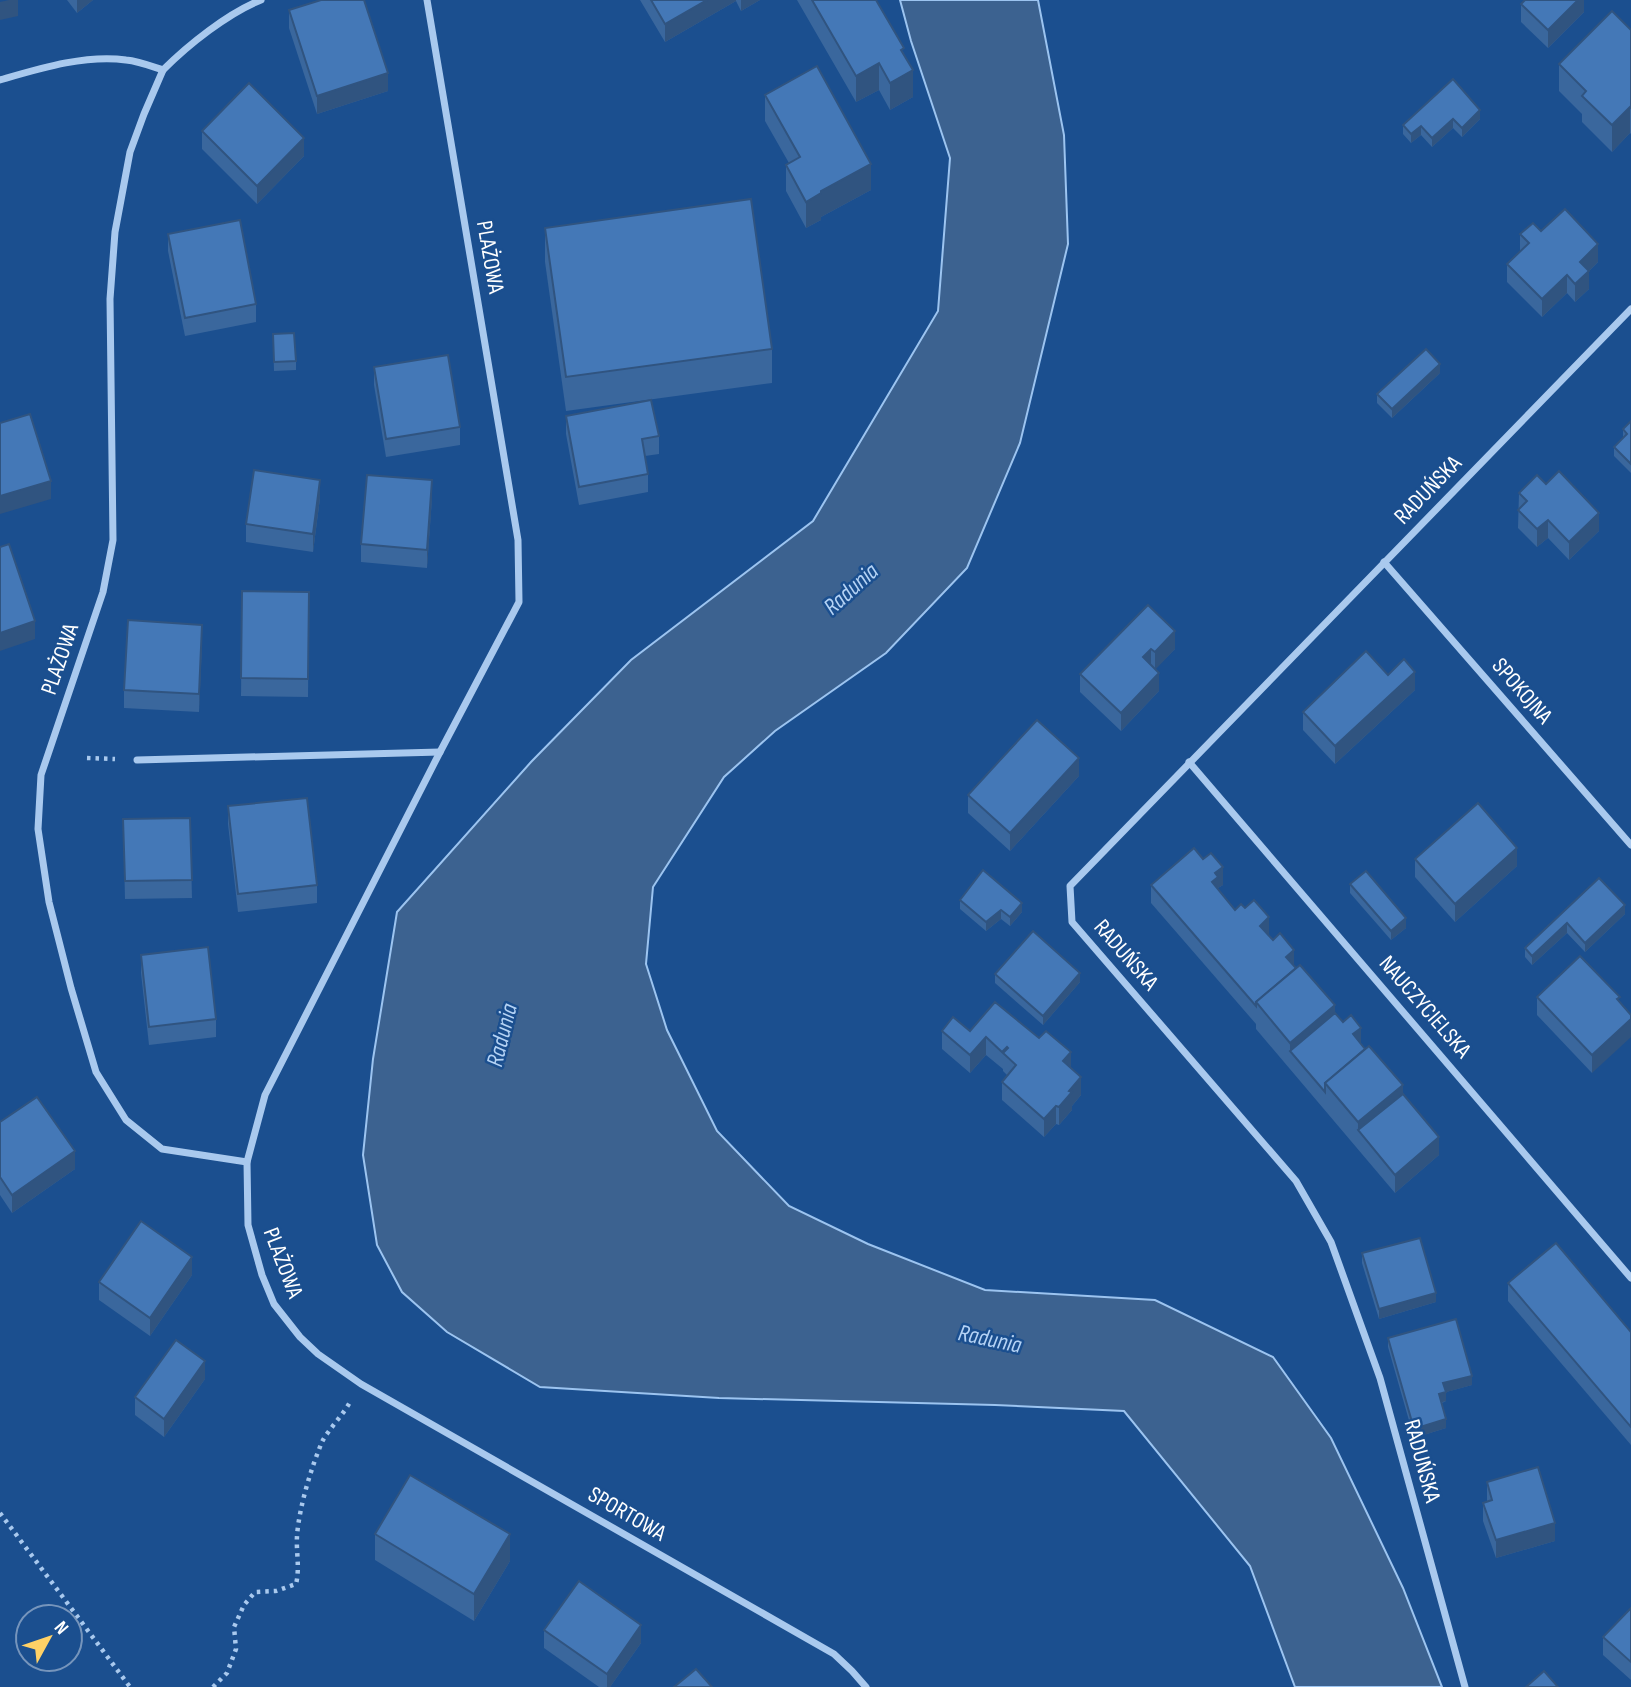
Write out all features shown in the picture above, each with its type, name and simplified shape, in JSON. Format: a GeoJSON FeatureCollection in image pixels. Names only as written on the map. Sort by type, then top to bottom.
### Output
{"type":"FeatureCollection","features":[{"type":"Feature","properties":{"kind":"street"},"geometry":{"type":"LineString","coordinates":[[0,80],[39,68],[90,60],[125,59],[163,70],[181,51],[261,0]]}},
{"type":"Feature","properties":{"kind":"street","name":"PLAŻOWA"},"geometry":{"type":"LineString","coordinates":[[361,1384],[318,1354],[300,1337],[274,1304],[262,1275],[248,1225],[247,1162],[265,1095],[439,752],[519,602],[518,540],[427,0]]}},
{"type":"Feature","properties":{"kind":"street","name":"PLAŻOWA"},"geometry":{"type":"LineString","coordinates":[[163,70],[131,152],[115,232],[110,299],[113,540],[103,592],[41,775],[38,829],[49,902],[96,1072],[127,1120],[162,1149],[247,1162]]}},
{"type":"Feature","properties":{"kind":"street","name":"RADUŃSKA"},"geometry":{"type":"LineString","coordinates":[[1465,1687],[1380,1378],[1331,1242],[1296,1181],[1072,922],[1070,886],[1631,309]]}},
{"type":"Feature","properties":{"kind":"street","name":"SPOKOJNA"},"geometry":{"type":"LineString","coordinates":[[1384,562],[1631,845]]}},
{"type":"Feature","properties":{"kind":"street"},"geometry":{"type":"LineString","coordinates":[[137,760],[439,752]]}},
{"type":"Feature","properties":{"kind":"street","name":"NAUCZYCIELSKA"},"geometry":{"type":"LineString","coordinates":[[1189,762],[1631,1278]]}},
{"type":"Feature","properties":{"kind":"street","name":"SPORTOWA"},"geometry":{"type":"LineString","coordinates":[[361,1384],[834,1654],[866,1687]]}},
{"type":"Feature","properties":{"kind":"path"},"geometry":{"type":"LineString","coordinates":[[213,1687],[227,1673],[236,1649],[234,1627],[244,1605],[255,1592],[276,1591],[296,1584],[299,1576],[297,1536],[302,1504],[313,1470],[323,1440],[342,1417],[361,1384]]}},
{"type":"Feature","properties":{"kind":"path"},"geometry":{"type":"LineString","coordinates":[[0,1513],[130,1687]]}},
{"type":"Feature","properties":{"kind":"water","name":"Radunia"},"geometry":{"type":"Polygon","coordinates":[[[900,0],[1038,0],[1064,135],[1068,244],[1020,443],[967,568],[886,653],[775,731],[724,777],[653,887],[646,964],[667,1030],[717,1131],[789,1206],[868,1244],[985,1290],[1155,1300],[1273,1357],[1331,1438],[1403,1588],[1442,1687],[1295,1687],[1250,1566],[1124,1411],[719,1398],[540,1387],[447,1332],[402,1292],[377,1245],[363,1155],[373,1059],[397,912],[531,762],[631,660],[813,521],[938,311],[950,158],[900,0]]]}},
{"type":"Feature","properties":{"kind":"building"},"geometry":{"type":"Polygon","coordinates":[[[321,0],[364,0],[388,73],[317,96],[289,10],[321,0]]]}},
{"type":"Feature","properties":{"kind":"building"},"geometry":{"type":"Polygon","coordinates":[[[651,0],[707,0],[665,24],[651,0]]]}},
{"type":"Feature","properties":{"kind":"building"},"geometry":{"type":"Polygon","coordinates":[[[812,0],[876,0],[904,48],[901,50],[913,70],[890,83],[879,63],[856,76],[812,0]]]}},
{"type":"Feature","properties":{"kind":"building"},"geometry":{"type":"Polygon","coordinates":[[[1525,0],[1578,0],[1548,30],[1521,4],[1525,0]]]}},
{"type":"Feature","properties":{"kind":"building"},"geometry":{"type":"Polygon","coordinates":[[[1612,11],[1631,30],[1631,108],[1612,125],[1582,96],[1586,91],[1559,64],[1612,11]]]}},
{"type":"Feature","properties":{"kind":"building"},"geometry":{"type":"Polygon","coordinates":[[[817,66],[871,164],[806,202],[786,165],[800,157],[765,95],[817,66]]]}},
{"type":"Feature","properties":{"kind":"building"},"geometry":{"type":"Polygon","coordinates":[[[1453,79],[1480,110],[1462,128],[1453,119],[1432,138],[1421,126],[1411,134],[1403,125],[1453,79]]]}},
{"type":"Feature","properties":{"kind":"building"},"geometry":{"type":"Polygon","coordinates":[[[249,83],[304,138],[257,186],[202,131],[249,83]]]}},
{"type":"Feature","properties":{"kind":"building"},"geometry":{"type":"Polygon","coordinates":[[[751,199],[772,349],[566,377],[545,228],[751,199]]]}},
{"type":"Feature","properties":{"kind":"building"},"geometry":{"type":"Polygon","coordinates":[[[1565,209],[1598,244],[1580,262],[1589,271],[1575,284],[1567,275],[1542,299],[1507,264],[1529,243],[1520,234],[1533,223],[1541,231],[1565,209]]]}},
{"type":"Feature","properties":{"kind":"building"},"geometry":{"type":"Polygon","coordinates":[[[240,220],[256,304],[185,318],[168,234],[240,220]]]}},
{"type":"Feature","properties":{"kind":"building"},"geometry":{"type":"Polygon","coordinates":[[[294,333],[296,361],[274,362],[273,334],[294,333]]]}},
{"type":"Feature","properties":{"kind":"building"},"geometry":{"type":"Polygon","coordinates":[[[1426,349],[1440,364],[1392,409],[1377,394],[1426,349]]]}},
{"type":"Feature","properties":{"kind":"building"},"geometry":{"type":"Polygon","coordinates":[[[448,355],[460,427],[386,439],[374,367],[448,355]]]}},
{"type":"Feature","properties":{"kind":"building"},"geometry":{"type":"Polygon","coordinates":[[[651,400],[659,436],[642,439],[648,474],[579,487],[566,416],[651,400]]]}},
{"type":"Feature","properties":{"kind":"building"},"geometry":{"type":"Polygon","coordinates":[[[30,414],[51,481],[0,496],[0,423],[30,414]]]}},
{"type":"Feature","properties":{"kind":"building"},"geometry":{"type":"Polygon","coordinates":[[[1631,421],[1631,464],[1614,447],[1627,434],[1623,429],[1631,421]]]}},
{"type":"Feature","properties":{"kind":"building"},"geometry":{"type":"Polygon","coordinates":[[[254,470],[320,480],[313,534],[246,524],[254,470]]]}},
{"type":"Feature","properties":{"kind":"building"},"geometry":{"type":"Polygon","coordinates":[[[1559,471],[1599,513],[1569,542],[1548,520],[1537,529],[1518,510],[1527,501],[1519,493],[1537,475],[1546,484],[1559,471]]]}},
{"type":"Feature","properties":{"kind":"building"},"geometry":{"type":"Polygon","coordinates":[[[367,475],[432,480],[427,550],[361,544],[367,475]]]}},
{"type":"Feature","properties":{"kind":"building"},"geometry":{"type":"Polygon","coordinates":[[[9,544],[35,621],[0,633],[0,547],[9,544]]]}},
{"type":"Feature","properties":{"kind":"building"},"geometry":{"type":"Polygon","coordinates":[[[242,591],[309,592],[308,679],[241,678],[242,591]]]}},
{"type":"Feature","properties":{"kind":"building"},"geometry":{"type":"Polygon","coordinates":[[[1148,605],[1175,631],[1155,652],[1151,649],[1143,657],[1159,673],[1121,713],[1080,674],[1148,605]]]}},
{"type":"Feature","properties":{"kind":"building"},"geometry":{"type":"Polygon","coordinates":[[[128,620],[202,625],[199,694],[124,690],[128,620]]]}},
{"type":"Feature","properties":{"kind":"building"},"geometry":{"type":"Polygon","coordinates":[[[1366,651],[1388,675],[1404,659],[1415,672],[1335,746],[1303,712],[1366,651]]]}},
{"type":"Feature","properties":{"kind":"building"},"geometry":{"type":"Polygon","coordinates":[[[1037,720],[1079,758],[1010,833],[968,795],[1037,720]]]}},
{"type":"Feature","properties":{"kind":"building"},"geometry":{"type":"Polygon","coordinates":[[[307,798],[317,885],[238,894],[228,806],[307,798]]]}},
{"type":"Feature","properties":{"kind":"building"},"geometry":{"type":"Polygon","coordinates":[[[1478,803],[1517,848],[1455,904],[1415,859],[1478,803]]]}},
{"type":"Feature","properties":{"kind":"building"},"geometry":{"type":"Polygon","coordinates":[[[190,818],[192,880],[125,881],[123,819],[190,818]]]}},
{"type":"Feature","properties":{"kind":"building"},"geometry":{"type":"Polygon","coordinates":[[[1194,848],[1203,859],[1211,853],[1223,867],[1215,873],[1218,877],[1212,882],[1235,910],[1241,904],[1245,908],[1254,900],[1269,917],[1260,926],[1273,940],[1280,933],[1294,950],[1286,957],[1296,968],[1256,1002],[1256,1006],[1151,885],[1194,848]]]}},
{"type":"Feature","properties":{"kind":"building"},"geometry":{"type":"Polygon","coordinates":[[[983,870],[1022,903],[1010,917],[1001,910],[986,922],[960,900],[983,870]]]}},
{"type":"Feature","properties":{"kind":"building"},"geometry":{"type":"Polygon","coordinates":[[[1366,871],[1406,918],[1391,931],[1350,884],[1366,871]]]}},
{"type":"Feature","properties":{"kind":"building"},"geometry":{"type":"Polygon","coordinates":[[[1599,878],[1625,905],[1585,943],[1567,923],[1532,956],[1525,948],[1599,878]]]}},
{"type":"Feature","properties":{"kind":"building"},"geometry":{"type":"Polygon","coordinates":[[[1033,931],[1080,973],[1043,1016],[995,974],[1033,931]]]}},
{"type":"Feature","properties":{"kind":"building"},"geometry":{"type":"Polygon","coordinates":[[[208,947],[216,1019],[149,1027],[141,955],[208,947]]]}},
{"type":"Feature","properties":{"kind":"building"},"geometry":{"type":"Polygon","coordinates":[[[1580,956],[1620,997],[1617,999],[1631,1015],[1631,1019],[1592,1055],[1537,997],[1580,956]]]}},
{"type":"Feature","properties":{"kind":"building"},"geometry":{"type":"Polygon","coordinates":[[[1300,965],[1335,1005],[1290,1043],[1256,1002],[1300,965]]]}},
{"type":"Feature","properties":{"kind":"building"},"geometry":{"type":"Polygon","coordinates":[[[995,1002],[1039,1038],[1046,1031],[1071,1052],[1063,1061],[1081,1077],[1059,1107],[1056,1106],[1044,1119],[1002,1082],[1016,1065],[1003,1053],[1007,1047],[1002,1052],[986,1037],[970,1055],[942,1031],[953,1017],[970,1031],[995,1002]]]}},
{"type":"Feature","properties":{"kind":"building"},"geometry":{"type":"Polygon","coordinates":[[[1335,1013],[1343,1022],[1351,1015],[1361,1028],[1353,1034],[1365,1049],[1325,1083],[1325,1092],[1290,1051],[1335,1013]]]}},
{"type":"Feature","properties":{"kind":"building"},"geometry":{"type":"Polygon","coordinates":[[[1369,1046],[1403,1085],[1358,1122],[1325,1083],[1369,1046]]]}},
{"type":"Feature","properties":{"kind":"building"},"geometry":{"type":"Polygon","coordinates":[[[1403,1094],[1439,1137],[1395,1175],[1358,1130],[1403,1094]]]}},
{"type":"Feature","properties":{"kind":"building"},"geometry":{"type":"Polygon","coordinates":[[[37,1097],[75,1151],[12,1195],[0,1177],[0,1122],[37,1097]]]}},
{"type":"Feature","properties":{"kind":"building"},"geometry":{"type":"Polygon","coordinates":[[[141,1221],[192,1257],[150,1318],[99,1282],[141,1221]]]}},
{"type":"Feature","properties":{"kind":"building"},"geometry":{"type":"Polygon","coordinates":[[[1420,1238],[1436,1293],[1379,1309],[1362,1253],[1420,1238]]]}},
{"type":"Feature","properties":{"kind":"building"},"geometry":{"type":"Polygon","coordinates":[[[1556,1243],[1631,1332],[1631,1427],[1508,1283],[1556,1243]]]}},
{"type":"Feature","properties":{"kind":"building"},"geometry":{"type":"Polygon","coordinates":[[[1456,1319],[1472,1376],[1443,1383],[1446,1392],[1439,1394],[1446,1419],[1414,1429],[1388,1338],[1456,1319]]]}},
{"type":"Feature","properties":{"kind":"building"},"geometry":{"type":"Polygon","coordinates":[[[176,1340],[205,1361],[164,1419],[135,1397],[176,1340]]]}},
{"type":"Feature","properties":{"kind":"building"},"geometry":{"type":"Polygon","coordinates":[[[1538,1467],[1555,1523],[1496,1540],[1483,1503],[1492,1500],[1487,1482],[1538,1467]]]}},
{"type":"Feature","properties":{"kind":"building"},"geometry":{"type":"Polygon","coordinates":[[[410,1475],[510,1534],[474,1594],[375,1534],[410,1475]]]}},
{"type":"Feature","properties":{"kind":"building"},"geometry":{"type":"Polygon","coordinates":[[[579,1581],[641,1625],[607,1674],[544,1630],[579,1581]]]}},
{"type":"Feature","properties":{"kind":"building"},"geometry":{"type":"Polygon","coordinates":[[[1631,1608],[1631,1662],[1603,1637],[1631,1608]]]}},
{"type":"Feature","properties":{"kind":"building"},"geometry":{"type":"Polygon","coordinates":[[[696,1669],[712,1687],[674,1687],[696,1669]]]}},
{"type":"Feature","properties":{"kind":"building"},"geometry":{"type":"Polygon","coordinates":[[[1544,1671],[1558,1687],[1526,1687],[1544,1671]]]}}]}
